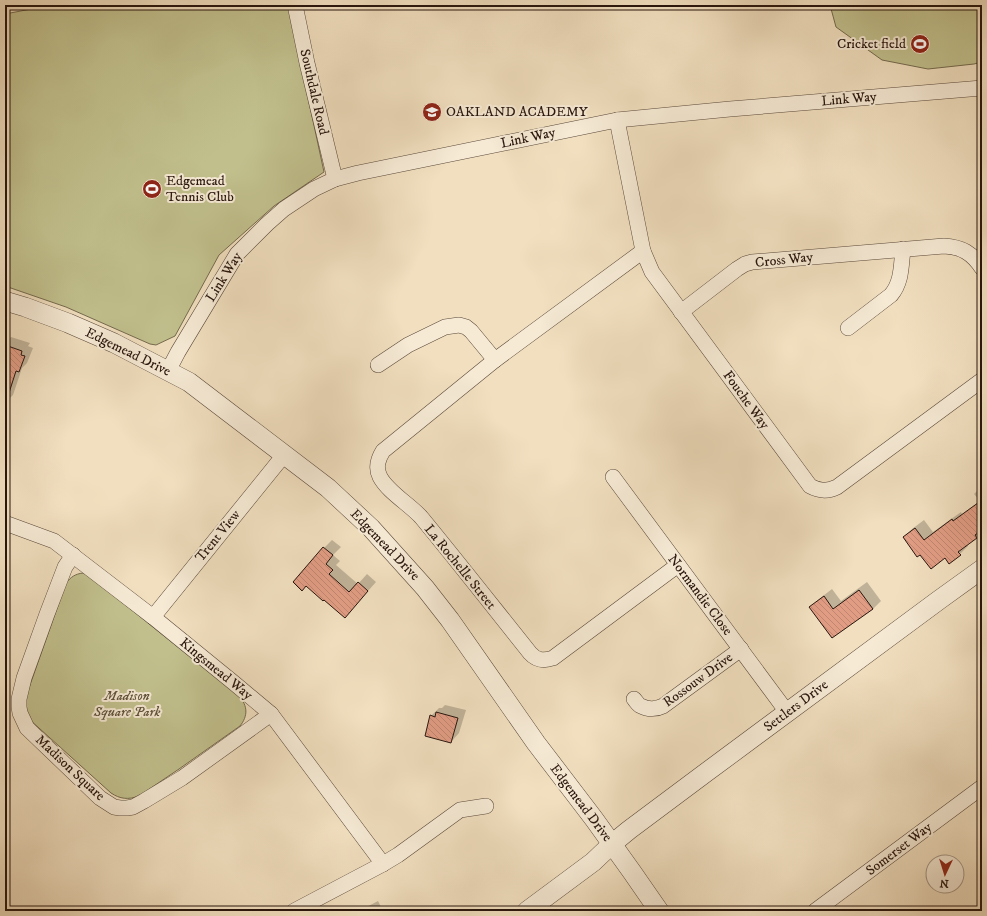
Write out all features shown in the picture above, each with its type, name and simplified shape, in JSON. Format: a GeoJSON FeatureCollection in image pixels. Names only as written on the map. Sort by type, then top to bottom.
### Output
{"type":"FeatureCollection","features":[{"type":"Feature","properties":{"kind":"street","name":"Southdale Road"},"geometry":{"type":"LineString","coordinates":[[295,5],[307,63],[335,179]]}},
{"type":"Feature","properties":{"kind":"street","name":"Link Way"},"geometry":{"type":"LineString","coordinates":[[168,371],[237,254],[266,224],[284,209],[314,189],[335,179],[617,120],[737,108],[982,88]]}},
{"type":"Feature","properties":{"kind":"street","name":"Fouche Way"},"geometry":{"type":"LineString","coordinates":[[617,120],[643,251],[652,272],[810,486],[821,491],[827,491],[837,487],[982,380]]}},
{"type":"Feature","properties":{"kind":"street","name":"Cross Way"},"geometry":{"type":"LineString","coordinates":[[681,312],[737,269],[752,262],[953,246],[969,253],[982,268]]}},
{"type":"Feature","properties":{"kind":"street"},"geometry":{"type":"LineString","coordinates":[[848,328],[891,295],[896,289],[899,282],[903,249]]}},
{"type":"Feature","properties":{"kind":"street","name":"La Rochelle Street"},"geometry":{"type":"LineString","coordinates":[[643,251],[495,360],[383,451],[377,463],[377,468],[383,482],[419,516],[533,657],[541,660],[553,658],[678,565]]}},
{"type":"Feature","properties":{"kind":"street","name":"Edgemead Drive"},"geometry":{"type":"LineString","coordinates":[[5,301],[39,312],[94,334],[189,382],[328,488],[366,523],[425,588],[450,620],[536,744],[612,844],[659,911]]}},
{"type":"Feature","properties":{"kind":"street"},"geometry":{"type":"LineString","coordinates":[[378,365],[408,345],[445,327],[459,324],[471,331],[495,360]]}},
{"type":"Feature","properties":{"kind":"street","name":"Trent View"},"geometry":{"type":"LineString","coordinates":[[153,617],[284,455]]}},
{"type":"Feature","properties":{"kind":"street","name":"Normandie Close"},"geometry":{"type":"LineString","coordinates":[[613,477],[787,712]]}},
{"type":"Feature","properties":{"kind":"street","name":"Kingsmead Way"},"geometry":{"type":"LineString","coordinates":[[5,523],[54,541],[153,617],[271,714],[383,864]]}},
{"type":"Feature","properties":{"kind":"street","name":"Madison Square"},"geometry":{"type":"LineString","coordinates":[[73,555],[65,567],[46,614],[24,678],[19,707],[20,713],[27,728],[100,798],[114,807],[133,807],[182,778],[271,714]]}},
{"type":"Feature","properties":{"kind":"street","name":"Settlers Drive"},"geometry":{"type":"LineString","coordinates":[[527,911],[593,862],[612,844],[787,712],[982,569]]}},
{"type":"Feature","properties":{"kind":"street","name":"Rossouw Drive"},"geometry":{"type":"LineString","coordinates":[[634,699],[641,706],[653,709],[659,708],[741,649]]}},
{"type":"Feature","properties":{"kind":"street","name":"Somerset Way"},"geometry":{"type":"LineString","coordinates":[[815,911],[982,787]]}},
{"type":"Feature","properties":{"kind":"street"},"geometry":{"type":"LineString","coordinates":[[294,911],[398,855],[460,810],[486,806]]}},
{"type":"Feature","properties":{"kind":"green space","name":"Edgemead Tennis Club"},"geometry":{"type":"Polygon","coordinates":[[[52,5],[288,5],[324,172],[274,206],[219,255],[175,336],[156,345],[150,344],[66,307],[5,286],[5,14],[52,5]]]}},
{"type":"Feature","properties":{"kind":"green space","name":"Cricket field"},"geometry":{"type":"Polygon","coordinates":[[[830,5],[982,5],[982,62],[928,69],[882,60],[836,27],[830,5]]]}},
{"type":"Feature","properties":{"kind":"green space","name":"Madison Square Park"},"geometry":{"type":"Polygon","coordinates":[[[83,573],[88,575],[239,696],[246,711],[246,715],[240,726],[179,769],[139,796],[135,797],[118,797],[111,793],[29,719],[24,702],[66,583],[73,576],[83,573]]]}},
{"type":"Feature","properties":{"kind":"building"},"geometry":{"type":"Polygon","coordinates":[[[5,345],[22,351],[21,355],[25,356],[19,372],[16,371],[8,396],[5,396],[5,345]]]}},
{"type":"Feature","properties":{"kind":"building"},"geometry":{"type":"Polygon","coordinates":[[[982,500],[982,530],[975,535],[977,538],[958,552],[961,555],[949,564],[945,558],[931,569],[920,555],[917,557],[903,537],[915,528],[924,540],[952,519],[953,521],[982,500]]]}},
{"type":"Feature","properties":{"kind":"building"},"geometry":{"type":"Polygon","coordinates":[[[323,547],[333,555],[326,564],[333,570],[329,574],[349,592],[358,582],[368,591],[345,618],[306,586],[302,591],[293,582],[323,547]]]}},
{"type":"Feature","properties":{"kind":"building"},"geometry":{"type":"Polygon","coordinates":[[[859,590],[873,609],[832,638],[809,607],[824,596],[833,609],[859,590]]]}},
{"type":"Feature","properties":{"kind":"building"},"geometry":{"type":"Polygon","coordinates":[[[436,712],[458,718],[451,743],[425,736],[430,715],[435,717],[436,712]]]}},
{"type":"Feature","properties":{"kind":"place","name":"Cricket field"},"geometry":{"type":"Point","coordinates":[920,44]}},
{"type":"Feature","properties":{"kind":"place","name":"OAKLAND ACADEMY"},"geometry":{"type":"Point","coordinates":[432,112]}},
{"type":"Feature","properties":{"kind":"place","name":"Edgemead Tennis Club"},"geometry":{"type":"Point","coordinates":[152,189]}}]}
